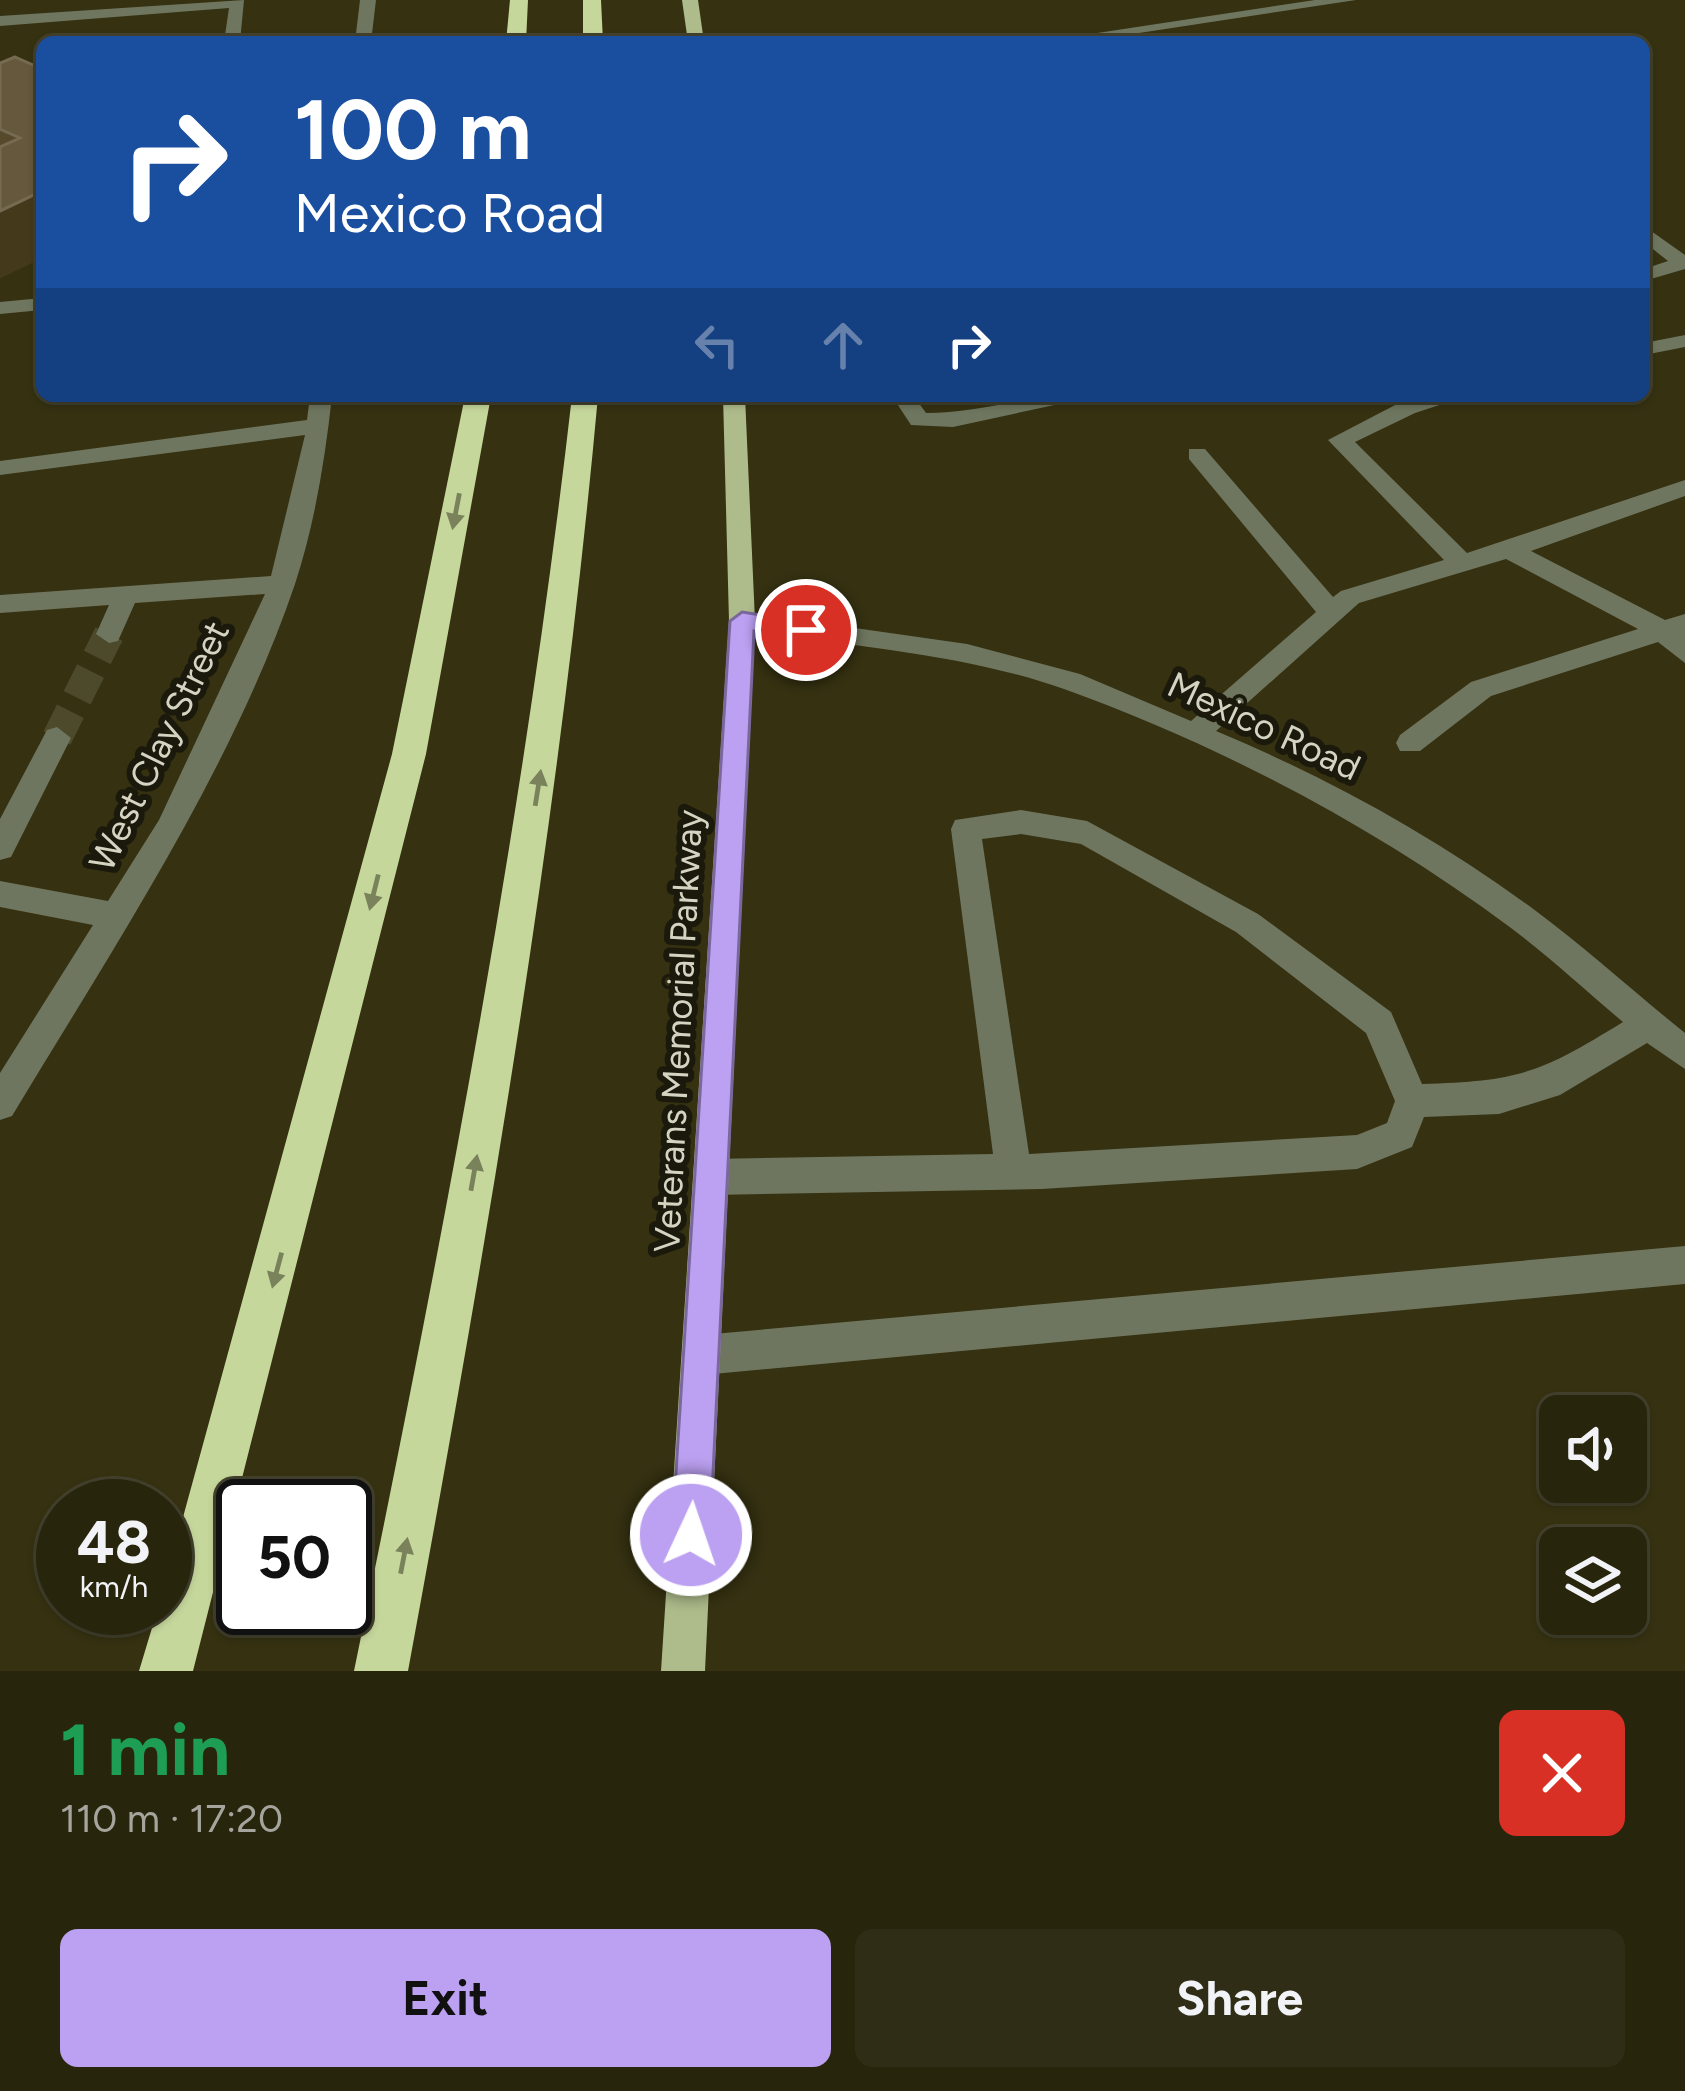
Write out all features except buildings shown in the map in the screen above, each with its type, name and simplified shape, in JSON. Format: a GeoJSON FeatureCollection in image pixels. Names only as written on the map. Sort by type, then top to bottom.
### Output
{"type":"FeatureCollection","features":[{"type":"Feature","properties":{"kind":"highway"},"geometry":{"type":"LineString","coordinates":[[516,36],[519,0]]}},
{"type":"Feature","properties":{"kind":"highway"},"geometry":{"type":"LineString","coordinates":[[592,0],[593,36]]}},
{"type":"Feature","properties":{"kind":"highway"},"geometry":{"type":"LineString","coordinates":[[166,1671],[238,1416],[409,754],[477,402]]}},
{"type":"Feature","properties":{"kind":"highway"},"geometry":{"type":"LineString","coordinates":[[381,1671],[436,1387],[536,800],[573,533],[584,402]]}},
{"type":"Feature","properties":{"kind":"main road"},"geometry":{"type":"LineString","coordinates":[[690,0],[695,36]]}},
{"type":"Feature","properties":{"kind":"main road","name":"Veterans Memorial Parkway"},"geometry":{"type":"LineString","coordinates":[[683,1671],[742,621],[734,402]]}},
{"type":"Feature","properties":{"kind":"street"},"geometry":{"type":"LineString","coordinates":[[364,36],[368,0]]}},
{"type":"Feature","properties":{"kind":"street"},"geometry":{"type":"LineString","coordinates":[[1089,36],[1348,0]]}},
{"type":"Feature","properties":{"kind":"street"},"geometry":{"type":"LineString","coordinates":[[0,21],[238,3],[233,36]]}},
{"type":"Feature","properties":{"kind":"street"},"geometry":{"type":"LineString","coordinates":[[1650,237],[1683,262],[1650,272]]}},
{"type":"Feature","properties":{"kind":"street"},"geometry":{"type":"LineString","coordinates":[[0,308],[36,305]]}},
{"type":"Feature","properties":{"kind":"street"},"geometry":{"type":"LineString","coordinates":[[1650,348],[1685,340]]}},
{"type":"Feature","properties":{"kind":"street"},"geometry":{"type":"LineString","coordinates":[[907,402],[919,420],[952,420],[1037,402]]}},
{"type":"Feature","properties":{"kind":"street"},"geometry":{"type":"LineString","coordinates":[[1432,402],[1407,408],[1340,440],[1464,565]]}},
{"type":"Feature","properties":{"kind":"street"},"geometry":{"type":"LineString","coordinates":[[0,468],[319,411]]}},
{"type":"Feature","properties":{"kind":"street","name":"West Clay Street"},"geometry":{"type":"LineString","coordinates":[[0,1104],[170,827],[282,584],[319,411]]}},
{"type":"Feature","properties":{"kind":"street"},"geometry":{"type":"LineString","coordinates":[[1197,454],[1332,613]]}},
{"type":"Feature","properties":{"kind":"street"},"geometry":{"type":"LineString","coordinates":[[1194,734],[1350,596],[1464,565],[1685,488]]}},
{"type":"Feature","properties":{"kind":"street"},"geometry":{"type":"LineString","coordinates":[[1508,550],[1674,627],[1685,652]]}},
{"type":"Feature","properties":{"kind":"street"},"geometry":{"type":"LineString","coordinates":[[0,604],[282,584]]}},
{"type":"Feature","properties":{"kind":"street"},"geometry":{"type":"LineString","coordinates":[[109,634],[126,595]]}},
{"type":"Feature","properties":{"kind":"street","name":"Mexico Road"},"geometry":{"type":"LineString","coordinates":[[742,621],[967,654],[1070,681],[1283,772],[1402,838],[1524,920],[1685,1054]]}},
{"type":"Feature","properties":{"kind":"street"},"geometry":{"type":"LineString","coordinates":[[1410,742],[1480,689],[1674,627]]}},
{"type":"Feature","properties":{"kind":"street"},"geometry":{"type":"LineString","coordinates":[[0,848],[57,738]]}},
{"type":"Feature","properties":{"kind":"street"},"geometry":{"type":"LineString","coordinates":[[712,1178],[1013,1171],[1357,1152],[1400,1135],[1412,1101],[1378,1023],[1246,923],[1087,833],[1021,822],[966,829],[1013,1171]]}},
{"type":"Feature","properties":{"kind":"street"},"geometry":{"type":"LineString","coordinates":[[0,894],[116,916]]}},
{"type":"Feature","properties":{"kind":"street"},"geometry":{"type":"LineString","coordinates":[[1412,1101],[1499,1097],[1560,1079],[1648,1024]]}},
{"type":"Feature","properties":{"kind":"street"},"geometry":{"type":"LineString","coordinates":[[702,1354],[1685,1265]]}},
{"type":"Feature","properties":{"kind":"tunnel"},"geometry":{"type":"LineString","coordinates":[[57,738],[109,634]]}},
{"type":"Feature","properties":{"kind":"route"},"geometry":{"type":"LineString","coordinates":[[691,1535],[742,621],[806,630]]}}]}
